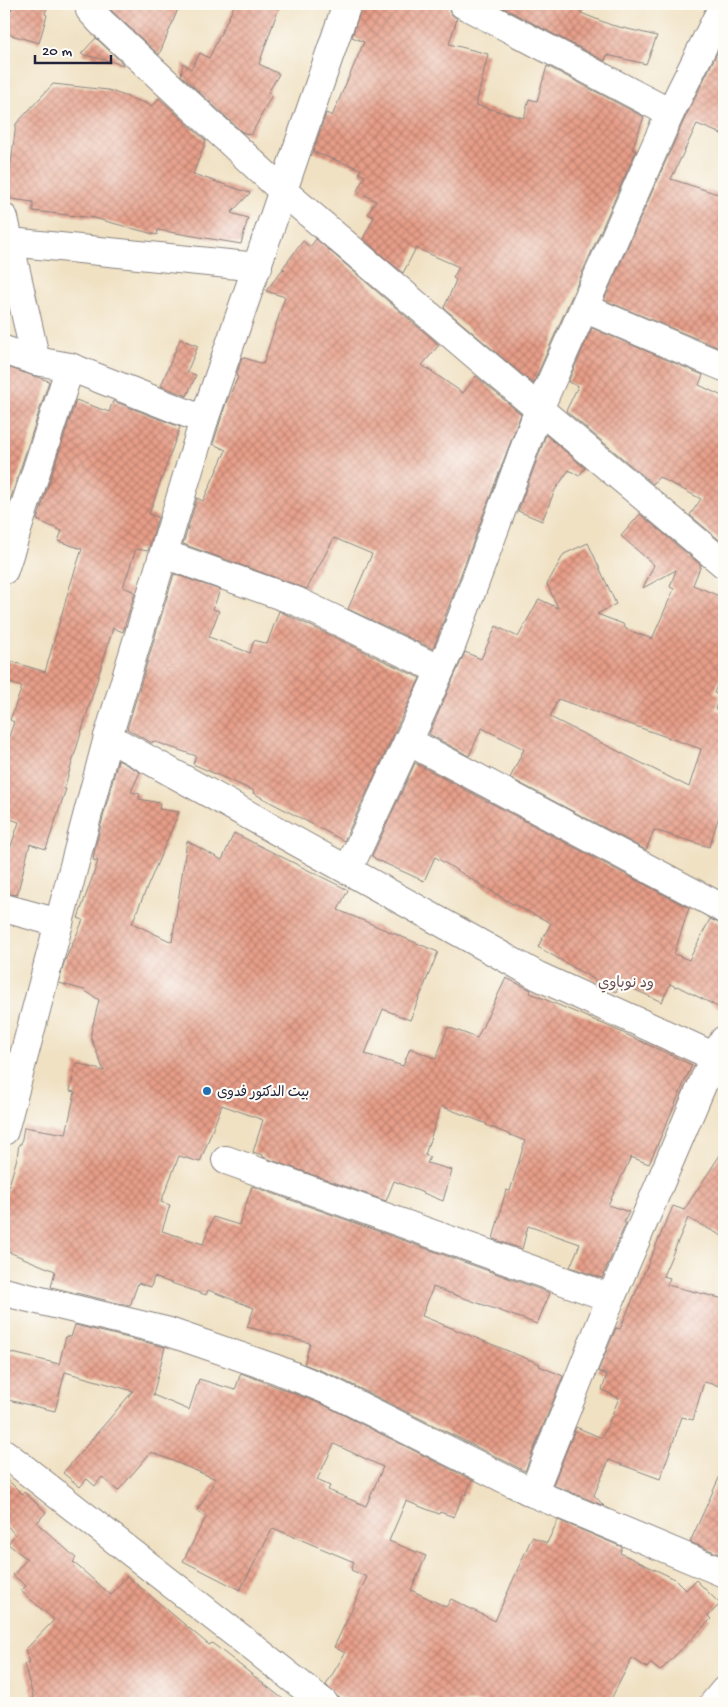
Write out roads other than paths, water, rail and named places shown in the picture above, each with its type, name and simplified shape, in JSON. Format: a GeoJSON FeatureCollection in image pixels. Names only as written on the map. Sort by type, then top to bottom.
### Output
{"type":"FeatureCollection","features":[{"type":"Feature","properties":{"kind":"street"},"geometry":{"type":"LineString","coordinates":[[4,1131],[108,738],[204,420],[284,192],[347,4]]}},
{"type":"Feature","properties":{"kind":"street"},"geometry":{"type":"LineString","coordinates":[[463,4],[670,113]]}},
{"type":"Feature","properties":{"kind":"street"},"geometry":{"type":"LineString","coordinates":[[348,870],[440,670],[474,587],[539,409],[670,113],[724,4]]}},
{"type":"Feature","properties":{"kind":"street"},"geometry":{"type":"LineString","coordinates":[[87,6],[284,192],[724,564]]}},
{"type":"Feature","properties":{"kind":"street"},"geometry":{"type":"LineString","coordinates":[[36,361],[7,230],[258,267]]}},
{"type":"Feature","properties":{"kind":"street"},"geometry":{"type":"LineString","coordinates":[[584,308],[724,367]]}},
{"type":"Feature","properties":{"kind":"street"},"geometry":{"type":"LineString","coordinates":[[4,350],[36,361],[70,367],[204,420]]}},
{"type":"Feature","properties":{"kind":"street"},"geometry":{"type":"LineString","coordinates":[[4,570],[70,367]]}},
{"type":"Feature","properties":{"kind":"street"},"geometry":{"type":"LineString","coordinates":[[164,554],[296,601],[440,670]]}},
{"type":"Feature","properties":{"kind":"street"},"geometry":{"type":"LineString","coordinates":[[108,738],[538,976],[721,1053],[611,1298],[533,1493]]}},
{"type":"Feature","properties":{"kind":"street"},"geometry":{"type":"LineString","coordinates":[[408,741],[724,909]]}},
{"type":"Feature","properties":{"kind":"street"},"geometry":{"type":"LineString","coordinates":[[4,908],[59,923]]}},
{"type":"Feature","properties":{"kind":"street"},"geometry":{"type":"LineString","coordinates":[[226,1160],[611,1298]]}},
{"type":"Feature","properties":{"kind":"street"},"geometry":{"type":"LineString","coordinates":[[4,1292],[166,1330],[276,1369],[330,1391],[533,1493],[724,1573]]}},
{"type":"Feature","properties":{"kind":"street"},"geometry":{"type":"LineString","coordinates":[[4,1453],[316,1701]]}},
{"type":"Feature","properties":{"kind":"street"},"geometry":{"type":"LineString","coordinates":[[714,1703],[724,1691]]}},
{"type":"Feature","properties":{"kind":"place","name":"بيت الدكتور فدوى"},"geometry":{"type":"Point","coordinates":[207,1091]}},
{"type":"Feature","properties":{"kind":"district","name":"ود نوباوي"},"geometry":{"type":"Point","coordinates":[626,982]}}]}
